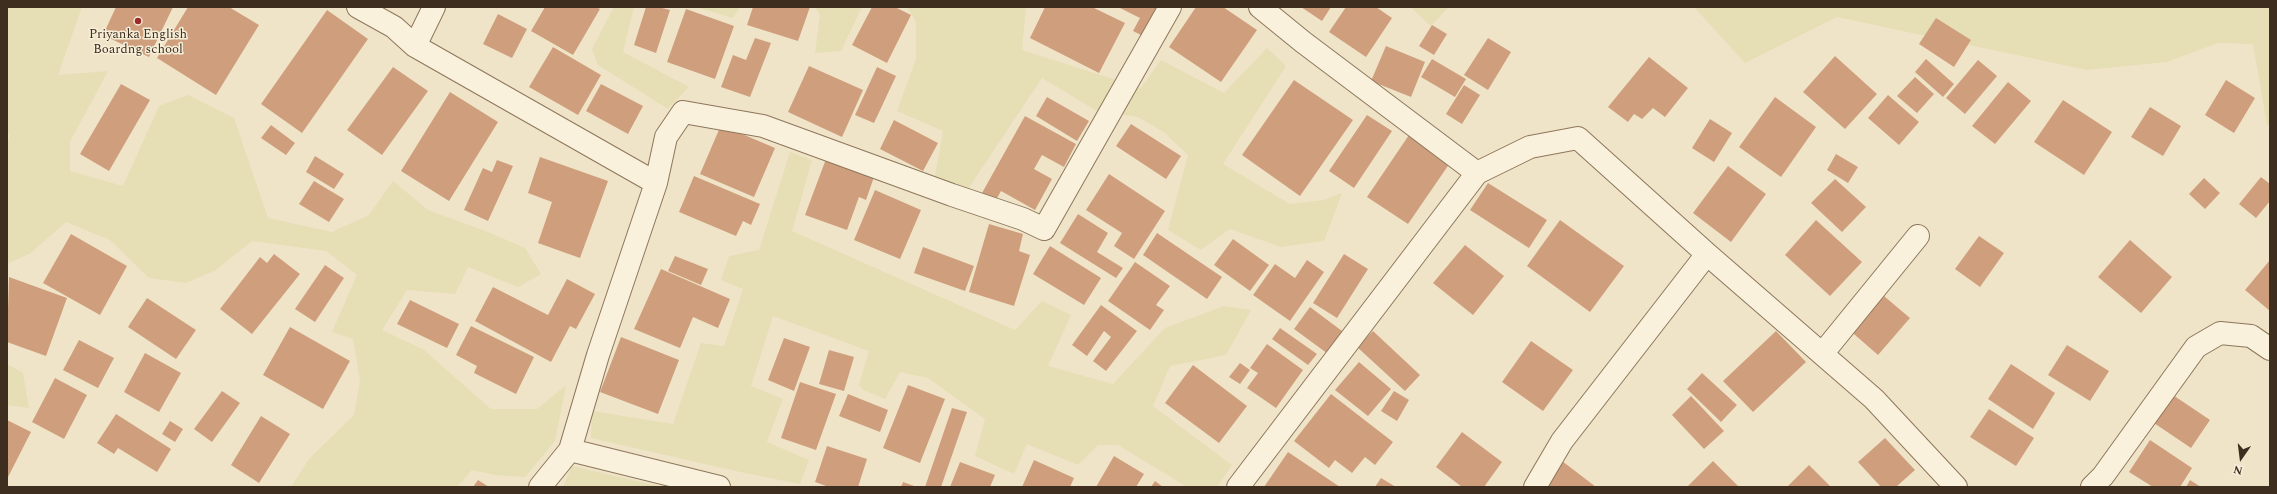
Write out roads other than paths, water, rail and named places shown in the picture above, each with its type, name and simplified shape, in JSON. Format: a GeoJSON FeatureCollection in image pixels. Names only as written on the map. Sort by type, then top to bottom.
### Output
{"type":"FeatureCollection","features":[{"type":"Feature","properties":{"kind":"street"},"geometry":{"type":"LineString","coordinates":[[358,7],[394,27],[415,46],[656,183]]}},
{"type":"Feature","properties":{"kind":"street"},"geometry":{"type":"LineString","coordinates":[[415,46],[434,7]]}},
{"type":"Feature","properties":{"kind":"street"},"geometry":{"type":"LineString","coordinates":[[540,487],[570,450],[598,355],[656,183],[666,137],[683,112],[763,126],[1023,219],[1044,229],[1170,7]]}},
{"type":"Feature","properties":{"kind":"street"},"geometry":{"type":"LineString","coordinates":[[1260,7],[1303,42],[1477,173]]}},
{"type":"Feature","properties":{"kind":"street"},"geometry":{"type":"LineString","coordinates":[[1238,487],[1477,173],[1530,147],[1578,138],[1707,254],[1874,399],[1956,487]]}},
{"type":"Feature","properties":{"kind":"street"},"geometry":{"type":"LineString","coordinates":[[1822,354],[1918,236]]}},
{"type":"Feature","properties":{"kind":"street"},"geometry":{"type":"LineString","coordinates":[[1535,487],[1562,441],[1707,254]]}},
{"type":"Feature","properties":{"kind":"street"},"geometry":{"type":"LineString","coordinates":[[2092,487],[2103,476],[2196,347],[2220,332],[2251,336],[2270,349]]}},
{"type":"Feature","properties":{"kind":"street"},"geometry":{"type":"LineString","coordinates":[[570,450],[719,487]]}},
{"type":"Feature","properties":{"kind":"place","name":"Priyanka English Boardng school"},"geometry":{"type":"Point","coordinates":[138,21]}}]}
